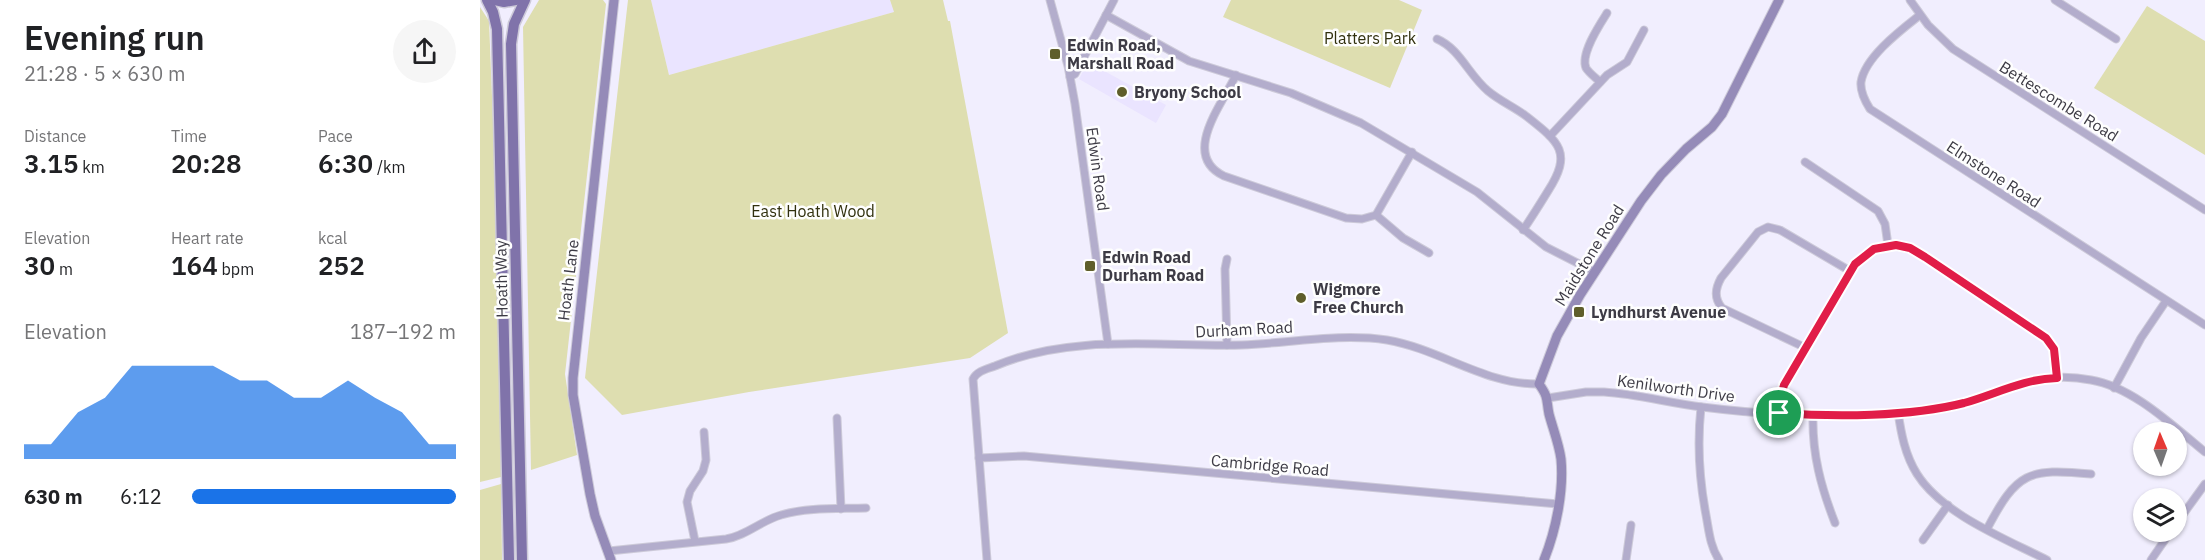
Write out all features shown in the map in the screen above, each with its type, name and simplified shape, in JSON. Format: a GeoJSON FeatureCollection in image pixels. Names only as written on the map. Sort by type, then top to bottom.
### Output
{"type":"FeatureCollection","features":[{"type":"Feature","properties":{"kind":"main road","name":"Hoath Way"},"geometry":{"type":"LineString","coordinates":[[487,0],[497,29],[509,560]]}},
{"type":"Feature","properties":{"kind":"main road"},"geometry":{"type":"LineString","coordinates":[[495,0],[504,2],[516,0]]}},
{"type":"Feature","properties":{"kind":"main road","name":"Hoath Way"},"geometry":{"type":"LineString","coordinates":[[522,560],[511,44],[514,24],[525,0]]}},
{"type":"Feature","properties":{"kind":"street","name":"Hoath Lane"},"geometry":{"type":"LineString","coordinates":[[610,555],[595,516],[590,494],[573,395],[573,378],[614,0]]}},
{"type":"Feature","properties":{"kind":"street","name":"Edwin Road"},"geometry":{"type":"LineString","coordinates":[[1050,0],[1070,77],[1085,169],[1108,344]]}},
{"type":"Feature","properties":{"kind":"street"},"geometry":{"type":"LineString","coordinates":[[1070,77],[1075,74],[1114,0]]}},
{"type":"Feature","properties":{"kind":"street","name":"Maidstone Road"},"geometry":{"type":"LineString","coordinates":[[1539,384],[1557,336],[1595,272],[1660,175],[1686,149],[1713,127],[1722,114],[1779,0]]}},
{"type":"Feature","properties":{"kind":"street","name":"Bettescombe Road"},"geometry":{"type":"LineString","coordinates":[[1910,0],[1937,35],[1953,50],[2205,210]]}},
{"type":"Feature","properties":{"kind":"street"},"geometry":{"type":"LineString","coordinates":[[2055,0],[2116,39]]}},
{"type":"Feature","properties":{"kind":"street"},"geometry":{"type":"LineString","coordinates":[[1600,82],[1587,68],[1585,60],[1588,48],[1607,13]]}},
{"type":"Feature","properties":{"kind":"street"},"geometry":{"type":"LineString","coordinates":[[1106,15],[1189,61],[1325,106],[1361,123],[1477,192],[1546,247],[1595,272]]}},
{"type":"Feature","properties":{"kind":"street","name":"Elmstone Road"},"geometry":{"type":"LineString","coordinates":[[1920,15],[1887,43],[1867,68],[1862,87],[1864,99],[1870,109],[2205,325]]}},
{"type":"Feature","properties":{"kind":"street"},"geometry":{"type":"LineString","coordinates":[[1550,136],[1600,82],[1613,70],[1627,62],[1644,30]]}},
{"type":"Feature","properties":{"kind":"street"},"geometry":{"type":"LineString","coordinates":[[1437,39],[1455,50],[1473,77],[1488,91],[1550,136],[1561,153],[1560,173],[1523,230]]}},
{"type":"Feature","properties":{"kind":"street"},"geometry":{"type":"LineString","coordinates":[[1236,75],[1204,140],[1205,152],[1213,168],[1224,176],[1346,218],[1362,219],[1376,215],[1412,152]]}},
{"type":"Feature","properties":{"kind":"street"},"geometry":{"type":"LineString","coordinates":[[1805,162],[1878,211],[1885,224],[1888,245]]}},
{"type":"Feature","properties":{"kind":"street"},"geometry":{"type":"LineString","coordinates":[[1376,215],[1403,238],[1429,253]]}},
{"type":"Feature","properties":{"kind":"street"},"geometry":{"type":"LineString","coordinates":[[1806,348],[1722,308],[1717,301],[1716,290],[1721,278],[1754,235],[1768,227],[1780,230],[1850,271]]}},
{"type":"Feature","properties":{"kind":"street"},"geometry":{"type":"LineString","coordinates":[[1779,413],[1782,391],[1850,271],[1858,260],[1870,251],[1888,245],[1903,246],[1916,252],[2046,338],[2054,349],[2057,378]]}},
{"type":"Feature","properties":{"kind":"street"},"geometry":{"type":"LineString","coordinates":[[1227,259],[1225,269],[1227,345]]}},
{"type":"Feature","properties":{"kind":"street"},"geometry":{"type":"LineString","coordinates":[[2114,388],[2141,338],[2166,301]]}},
{"type":"Feature","properties":{"kind":"street","name":"Durham Road"},"geometry":{"type":"LineString","coordinates":[[979,458],[974,376],[1026,355],[1076,346],[1227,345],[1378,339],[1409,346],[1506,381],[1539,384]]}},
{"type":"Feature","properties":{"kind":"street","name":"Kenilworth Drive"},"geometry":{"type":"LineString","coordinates":[[1548,398],[1586,392],[1604,392],[1701,407],[1813,415],[1858,415],[1963,403],[2026,381],[2057,378],[2094,380],[2114,388],[2156,412],[2205,452]]}},
{"type":"Feature","properties":{"kind":"street"},"geometry":{"type":"LineString","coordinates":[[1539,384],[1548,398],[1561,458],[1558,504],[1544,560]]}},
{"type":"Feature","properties":{"kind":"street"},"geometry":{"type":"LineString","coordinates":[[1701,407],[1698,444],[1700,478],[1712,546],[1719,560]]}},
{"type":"Feature","properties":{"kind":"street"},"geometry":{"type":"LineString","coordinates":[[1898,412],[1904,445],[1912,466],[1922,481],[1948,505],[2043,559]]}},
{"type":"Feature","properties":{"kind":"street"},"geometry":{"type":"LineString","coordinates":[[1813,415],[1813,445],[1817,469],[1835,523]]}},
{"type":"Feature","properties":{"kind":"street"},"geometry":{"type":"LineString","coordinates":[[837,418],[841,509]]}},
{"type":"Feature","properties":{"kind":"street"},"geometry":{"type":"LineString","coordinates":[[695,541],[687,502],[690,491],[703,471],[706,460],[704,432]]}},
{"type":"Feature","properties":{"kind":"street","name":"Cambridge Road"},"geometry":{"type":"LineString","coordinates":[[979,458],[1024,456],[1558,504]]}},
{"type":"Feature","properties":{"kind":"street"},"geometry":{"type":"LineString","coordinates":[[979,458],[987,560]]}},
{"type":"Feature","properties":{"kind":"street"},"geometry":{"type":"LineString","coordinates":[[1987,529],[2009,491],[2023,478],[2042,472],[2091,474]]}},
{"type":"Feature","properties":{"kind":"street"},"geometry":{"type":"LineString","coordinates":[[2187,509],[2205,484]]}},
{"type":"Feature","properties":{"kind":"street"},"geometry":{"type":"LineString","coordinates":[[1923,540],[1948,505]]}},
{"type":"Feature","properties":{"kind":"street"},"geometry":{"type":"LineString","coordinates":[[610,555],[695,541],[734,538],[780,515],[799,511],[866,508]]}},
{"type":"Feature","properties":{"kind":"street"},"geometry":{"type":"LineString","coordinates":[[1626,560],[1631,525]]}},
{"type":"Feature","properties":{"kind":"street"},"geometry":{"type":"LineString","coordinates":[[2151,560],[2163,542]]}},
{"type":"Feature","properties":{"kind":"shaded area"},"geometry":{"type":"Polygon","coordinates":[[[651,0],[890,0],[894,12],[669,75],[651,0]]]}},
{"type":"Feature","properties":{"kind":"shaded area","name":"Bryony School"},"geometry":{"type":"Polygon","coordinates":[[[1088,62],[1166,105],[1156,123],[1079,79],[1088,62]]]}},
{"type":"Feature","properties":{"kind":"green space"},"geometry":{"type":"Polygon","coordinates":[[[539,0],[603,0],[606,4],[565,374],[577,455],[531,470],[523,27],[539,0]]]}},
{"type":"Feature","properties":{"kind":"green space","name":"East Hoath Wood"},"geometry":{"type":"Polygon","coordinates":[[[628,0],[651,0],[669,75],[894,12],[890,0],[943,0],[948,21],[950,21],[1008,333],[970,358],[749,392],[622,415],[585,378],[628,0]]]}},
{"type":"Feature","properties":{"kind":"green space","name":"Platters Park"},"geometry":{"type":"Polygon","coordinates":[[[1231,0],[1399,0],[1422,10],[1390,88],[1223,17],[1231,0]]]}},
{"type":"Feature","properties":{"kind":"green space"},"geometry":{"type":"Polygon","coordinates":[[[2147,6],[2205,41],[2205,155],[2094,88],[2147,6]]]}},
{"type":"Feature","properties":{"kind":"green space"},"geometry":{"type":"Polygon","coordinates":[[[480,7],[489,21],[498,249],[501,477],[480,482],[480,7]]]}},
{"type":"Feature","properties":{"kind":"green space"},"geometry":{"type":"Polygon","coordinates":[[[501,484],[502,560],[480,560],[480,490],[501,484]]]}},
{"type":"Feature","properties":{"kind":"place","name":"Edwin Road, Marshall Road"},"geometry":{"type":"Point","coordinates":[1055,54]}},
{"type":"Feature","properties":{"kind":"place","name":"Bryony School"},"geometry":{"type":"Point","coordinates":[1122,92]}},
{"type":"Feature","properties":{"kind":"place","name":"Edwin Road Durham Road"},"geometry":{"type":"Point","coordinates":[1090,266]}},
{"type":"Feature","properties":{"kind":"place","name":"Wigmore Free Church"},"geometry":{"type":"Point","coordinates":[1301,298]}},
{"type":"Feature","properties":{"kind":"place","name":"Lyndhurst Avenue"},"geometry":{"type":"Point","coordinates":[1579,312]}},
{"type":"Feature","properties":{"kind":"route"},"geometry":{"type":"LineString","coordinates":[[1896,245],[1910,248],[2046,338],[2051,343],[2056,356],[2057,378],[2026,381],[1963,403],[1858,415],[1779,413],[1784,385],[1850,271],[1862,257],[1880,246],[1896,245]]}}]}
